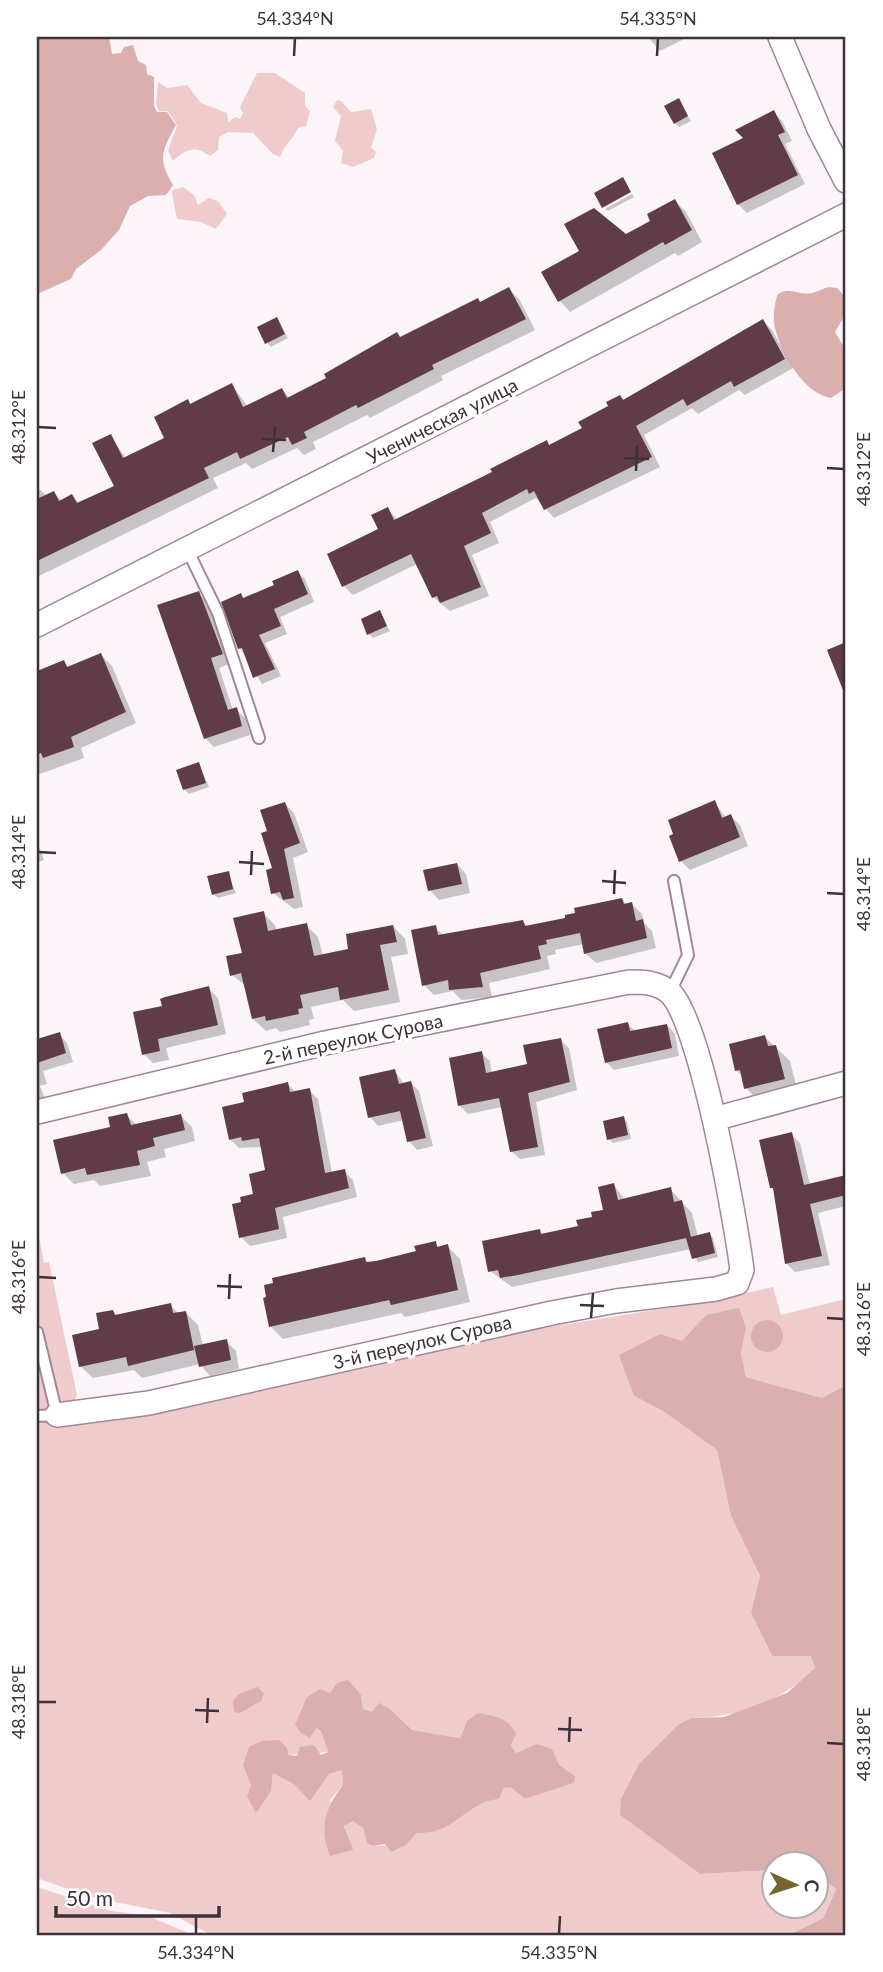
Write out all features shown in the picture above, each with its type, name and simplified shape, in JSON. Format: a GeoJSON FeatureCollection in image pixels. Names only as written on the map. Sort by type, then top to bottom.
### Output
{"type":"FeatureCollection","features":[{"type":"Feature","properties":{"kind":"street"},"geometry":{"type":"LineString","coordinates":[[780,37],[819,129],[846,181]]}},
{"type":"Feature","properties":{"kind":"street","name":"Ученическая улица"},"geometry":{"type":"LineString","coordinates":[[37,625],[846,215]]}},
{"type":"Feature","properties":{"kind":"street","name":"2-й переулок Сурова"},"geometry":{"type":"LineString","coordinates":[[37,1112],[325,1043],[629,982],[653,983],[670,992]]}},
{"type":"Feature","properties":{"kind":"street"},"geometry":{"type":"LineString","coordinates":[[670,992],[680,1007],[714,1119],[846,1083]]}},
{"type":"Feature","properties":{"kind":"street","name":"3-й переулок Сурова"},"geometry":{"type":"LineString","coordinates":[[47,1415],[149,1403],[616,1301],[716,1289],[737,1283],[742,1270],[737,1232],[714,1119]]}},
{"type":"Feature","properties":{"kind":"lane"},"geometry":{"type":"LineString","coordinates":[[187,549],[218,613],[259,738]]}},
{"type":"Feature","properties":{"kind":"lane"},"geometry":{"type":"LineString","coordinates":[[670,992],[688,955],[674,881]]}},
{"type":"Feature","properties":{"kind":"lane"},"geometry":{"type":"LineString","coordinates":[[37,1332],[47,1415]]}},
{"type":"Feature","properties":{"kind":"shaded area"},"geometry":{"type":"Polygon","coordinates":[[[37,37],[109,37],[112,54],[121,53],[124,47],[133,45],[138,61],[146,65],[147,74],[154,77],[154,106],[157,112],[167,112],[176,125],[163,155],[165,168],[173,185],[166,195],[148,196],[130,206],[119,230],[101,250],[76,269],[71,279],[37,294],[37,37]]]}},
{"type":"Feature","properties":{"kind":"shaded area"},"geometry":{"type":"Polygon","coordinates":[[[257,73],[275,73],[305,93],[305,106],[310,111],[306,126],[298,128],[280,157],[273,154],[253,133],[228,132],[219,137],[218,150],[210,156],[200,150],[191,150],[173,161],[168,151],[177,125],[168,111],[159,111],[156,104],[158,82],[167,88],[187,85],[201,103],[227,113],[228,122],[235,117],[240,119],[243,113],[240,107],[257,73]]]}},
{"type":"Feature","properties":{"kind":"shaded area"},"geometry":{"type":"Polygon","coordinates":[[[337,100],[351,112],[371,109],[377,129],[371,148],[376,152],[374,158],[353,167],[341,163],[343,151],[335,141],[341,116],[333,107],[337,100]]]}},
{"type":"Feature","properties":{"kind":"shaded area"},"geometry":{"type":"Polygon","coordinates":[[[183,187],[194,195],[198,205],[209,198],[218,201],[227,214],[216,229],[201,222],[177,219],[172,193],[173,190],[183,187]]]}},
{"type":"Feature","properties":{"kind":"shaded area"},"geometry":{"type":"Polygon","coordinates":[[[829,287],[837,288],[846,298],[846,313],[835,332],[845,349],[843,390],[831,398],[812,389],[795,371],[782,349],[774,320],[777,295],[782,292],[812,293],[829,287]]]}},
{"type":"Feature","properties":{"kind":"shaded area"},"geometry":{"type":"Polygon","coordinates":[[[37,1227],[44,1263],[49,1262],[77,1395],[75,1400],[37,1411],[37,1227]]]}},
{"type":"Feature","properties":{"kind":"shaded area"},"geometry":{"type":"Polygon","coordinates":[[[773,1287],[781,1315],[846,1299],[846,1385],[822,1398],[746,1377],[741,1353],[746,1328],[706,1315],[634,1396],[663,1411],[717,1450],[731,1516],[760,1576],[751,1613],[772,1656],[812,1656],[815,1669],[787,1691],[758,1706],[727,1715],[691,1718],[620,1815],[700,1874],[760,1871],[760,1920],[819,1920],[789,1935],[211,1935],[170,1913],[90,1897],[37,1878],[37,1421],[96,1417],[494,1336],[716,1300],[773,1287]],[[337,1683],[310,1737],[316,1727],[321,1731],[328,1752],[288,1755],[251,1785],[247,1796],[263,1798],[271,1791],[273,1773],[295,1785],[342,1770],[343,1785],[330,1800],[350,1839],[344,1826],[353,1821],[364,1829],[373,1846],[406,1845],[417,1833],[444,1828],[498,1791],[511,1786],[525,1799],[574,1783],[536,1744],[516,1753],[511,1745],[467,1721],[460,1738],[412,1730],[390,1709],[372,1713],[363,1709],[361,1695],[337,1683]]]}},
{"type":"Feature","properties":{"kind":"shaded area"},"geometry":{"type":"Polygon","coordinates":[[[739,1308],[746,1328],[741,1353],[746,1377],[822,1398],[846,1385],[846,1935],[789,1935],[819,1920],[830,1920],[830,1902],[836,1889],[830,1884],[830,1850],[760,1850],[760,1871],[700,1874],[620,1815],[621,1799],[639,1764],[678,1725],[691,1718],[724,1717],[787,1693],[815,1668],[811,1656],[772,1656],[751,1613],[760,1576],[731,1516],[717,1450],[663,1411],[634,1396],[619,1355],[660,1334],[682,1341],[706,1315],[739,1308]]]}},
{"type":"Feature","properties":{"kind":"shaded area"},"geometry":{"type":"Polygon","coordinates":[[[767,1320],[778,1325],[783,1336],[778,1347],[767,1352],[756,1347],[751,1336],[756,1325],[767,1320]]]}},
{"type":"Feature","properties":{"kind":"shaded area"},"geometry":{"type":"Polygon","coordinates":[[[348,1680],[361,1695],[363,1709],[372,1712],[379,1703],[390,1709],[412,1730],[460,1738],[467,1721],[478,1713],[500,1718],[513,1728],[516,1734],[511,1745],[516,1753],[536,1744],[552,1749],[559,1765],[575,1776],[574,1783],[525,1799],[511,1787],[504,1788],[499,1799],[478,1805],[442,1828],[417,1833],[406,1845],[391,1852],[385,1844],[373,1846],[367,1843],[364,1829],[353,1821],[344,1826],[353,1850],[330,1856],[325,1836],[326,1819],[332,1802],[343,1785],[342,1770],[329,1774],[310,1801],[295,1785],[273,1773],[271,1791],[256,1813],[247,1796],[251,1785],[243,1765],[249,1747],[262,1741],[279,1740],[287,1748],[288,1755],[297,1756],[300,1747],[314,1745],[321,1755],[328,1752],[321,1731],[316,1728],[310,1738],[301,1733],[295,1725],[307,1697],[320,1689],[330,1693],[337,1683],[348,1680]]]}},
{"type":"Feature","properties":{"kind":"shaded area"},"geometry":{"type":"Polygon","coordinates":[[[258,1687],[264,1694],[261,1701],[240,1713],[234,1712],[233,1701],[239,1694],[258,1687]]]}},
{"type":"Feature","properties":{"kind":"shaded area"},"geometry":{"type":"Polygon","coordinates":[[[830,1883],[836,1888],[830,1902],[830,1883]]]}},
{"type":"Feature","properties":{"kind":"shaded area"},"geometry":{"type":"Polygon","coordinates":[[[37,1887],[111,1911],[148,1916],[193,1935],[37,1935],[37,1887]]]}},
{"type":"Feature","properties":{"kind":"building"},"geometry":{"type":"Polygon","coordinates":[[[679,98],[688,116],[674,124],[664,106],[679,98]]]}},
{"type":"Feature","properties":{"kind":"building"},"geometry":{"type":"Polygon","coordinates":[[[774,110],[785,132],[778,135],[798,175],[737,205],[712,153],[743,138],[735,130],[774,110]]]}},
{"type":"Feature","properties":{"kind":"building"},"geometry":{"type":"Polygon","coordinates":[[[623,177],[631,192],[602,208],[594,193],[623,177]]]}},
{"type":"Feature","properties":{"kind":"building"},"geometry":{"type":"Polygon","coordinates":[[[675,199],[692,230],[665,245],[663,242],[558,302],[541,272],[579,251],[564,224],[594,208],[626,234],[650,221],[647,214],[675,199]]]}},
{"type":"Feature","properties":{"kind":"building"},"geometry":{"type":"Polygon","coordinates":[[[509,287],[526,319],[432,365],[434,369],[358,408],[356,405],[304,432],[307,438],[292,445],[288,437],[240,459],[237,452],[204,468],[209,478],[37,561],[37,499],[54,491],[59,501],[72,494],[77,503],[114,486],[92,443],[111,434],[123,458],[164,438],[154,417],[188,399],[190,404],[232,383],[243,407],[282,388],[287,398],[326,378],[324,374],[397,332],[400,337],[478,298],[480,302],[509,287]]]}},
{"type":"Feature","properties":{"kind":"building"},"geometry":{"type":"Polygon","coordinates":[[[277,317],[285,334],[265,344],[257,327],[277,317]]]}},
{"type":"Feature","properties":{"kind":"building"},"geometry":{"type":"Polygon","coordinates":[[[763,319],[785,359],[734,387],[731,381],[687,406],[683,399],[636,426],[652,457],[544,510],[534,491],[529,494],[527,489],[482,513],[491,533],[464,546],[481,587],[440,603],[437,596],[432,598],[411,554],[342,587],[327,554],[378,529],[371,515],[388,507],[394,520],[492,472],[490,469],[547,440],[549,445],[582,428],[578,422],[608,406],[606,402],[620,395],[623,400],[763,319]]]}},
{"type":"Feature","properties":{"kind":"building"},"geometry":{"type":"Polygon","coordinates":[[[298,570],[308,594],[274,609],[281,626],[259,635],[275,669],[253,678],[242,648],[238,649],[221,602],[241,593],[243,598],[274,585],[272,581],[298,570]]]}},
{"type":"Feature","properties":{"kind":"building"},"geometry":{"type":"Polygon","coordinates":[[[199,591],[223,654],[211,658],[228,710],[237,707],[242,726],[204,739],[157,605],[199,591]]]}},
{"type":"Feature","properties":{"kind":"building"},"geometry":{"type":"Polygon","coordinates":[[[380,610],[387,626],[367,635],[361,619],[380,610]]]}},
{"type":"Feature","properties":{"kind":"building"},"geometry":{"type":"Polygon","coordinates":[[[846,642],[846,695],[845,695],[827,650],[846,642]]]}},
{"type":"Feature","properties":{"kind":"building"},"geometry":{"type":"Polygon","coordinates":[[[101,653],[126,712],[71,737],[74,747],[43,758],[41,753],[37,754],[37,671],[64,660],[67,667],[101,653]]]}},
{"type":"Feature","properties":{"kind":"building"},"geometry":{"type":"Polygon","coordinates":[[[199,762],[206,783],[183,790],[176,770],[199,762]]]}},
{"type":"Feature","properties":{"kind":"building"},"geometry":{"type":"Polygon","coordinates":[[[715,800],[722,818],[731,814],[740,837],[679,862],[669,836],[673,834],[668,820],[715,800]]]}},
{"type":"Feature","properties":{"kind":"building"},"geometry":{"type":"Polygon","coordinates":[[[285,802],[300,843],[284,849],[294,898],[283,900],[280,892],[271,894],[266,870],[272,868],[261,833],[267,831],[260,810],[285,802]]]}},
{"type":"Feature","properties":{"kind":"building"},"geometry":{"type":"Polygon","coordinates":[[[457,863],[462,884],[428,891],[423,870],[457,863]]]}},
{"type":"Feature","properties":{"kind":"building"},"geometry":{"type":"Polygon","coordinates":[[[229,871],[233,889],[212,895],[207,876],[229,871]]]}},
{"type":"Feature","properties":{"kind":"building"},"geometry":{"type":"Polygon","coordinates":[[[622,898],[624,904],[632,902],[636,921],[643,919],[647,938],[584,954],[580,933],[546,940],[547,944],[538,946],[541,959],[480,973],[483,987],[449,990],[448,980],[422,986],[411,930],[436,925],[438,935],[523,920],[525,926],[565,918],[565,915],[575,913],[574,908],[622,898]]]}},
{"type":"Feature","properties":{"kind":"building"},"geometry":{"type":"Polygon","coordinates":[[[264,911],[268,931],[307,923],[314,956],[348,949],[346,934],[393,925],[397,942],[380,945],[389,990],[340,1000],[338,987],[300,995],[303,1008],[298,1009],[299,1014],[266,1021],[265,1016],[252,1019],[241,973],[230,976],[226,956],[242,953],[233,918],[264,911]]]}},
{"type":"Feature","properties":{"kind":"building"},"geometry":{"type":"Polygon","coordinates":[[[209,986],[218,1025],[158,1039],[160,1051],[142,1055],[133,1012],[162,1006],[160,999],[165,997],[209,986]]]}},
{"type":"Feature","properties":{"kind":"building"},"geometry":{"type":"Polygon","coordinates":[[[628,1022],[630,1031],[667,1024],[672,1048],[605,1063],[597,1029],[628,1022]]]}},
{"type":"Feature","properties":{"kind":"building"},"geometry":{"type":"Polygon","coordinates":[[[60,1032],[66,1053],[37,1063],[37,1039],[60,1032]]]}},
{"type":"Feature","properties":{"kind":"building"},"geometry":{"type":"Polygon","coordinates":[[[765,1035],[768,1046],[776,1045],[785,1079],[744,1089],[740,1070],[735,1071],[729,1044],[765,1035]]]}},
{"type":"Feature","properties":{"kind":"building"},"geometry":{"type":"Polygon","coordinates":[[[561,1038],[570,1082],[528,1093],[538,1147],[510,1152],[499,1098],[458,1106],[449,1058],[482,1051],[486,1073],[527,1064],[523,1045],[561,1038]]]}},
{"type":"Feature","properties":{"kind":"building"},"geometry":{"type":"Polygon","coordinates":[[[395,1069],[399,1084],[411,1081],[426,1138],[407,1142],[400,1111],[368,1118],[359,1077],[395,1069]]]}},
{"type":"Feature","properties":{"kind":"building"},"geometry":{"type":"Polygon","coordinates":[[[288,1082],[290,1092],[310,1088],[325,1173],[345,1169],[349,1188],[275,1208],[279,1229],[239,1238],[232,1204],[241,1202],[240,1197],[253,1194],[249,1174],[265,1170],[259,1138],[242,1141],[241,1137],[229,1140],[222,1107],[244,1102],[242,1093],[288,1082]]]}},
{"type":"Feature","properties":{"kind":"building"},"geometry":{"type":"Polygon","coordinates":[[[127,1113],[131,1125],[181,1114],[185,1130],[153,1138],[155,1146],[137,1151],[140,1165],[87,1175],[85,1168],[61,1174],[53,1140],[110,1127],[108,1117],[127,1113]]]}},
{"type":"Feature","properties":{"kind":"building"},"geometry":{"type":"Polygon","coordinates":[[[624,1116],[628,1135],[607,1140],[603,1121],[624,1116]]]}},
{"type":"Feature","properties":{"kind":"building"},"geometry":{"type":"Polygon","coordinates":[[[792,1132],[804,1185],[846,1175],[846,1195],[810,1204],[822,1256],[785,1264],[773,1188],[770,1188],[759,1140],[792,1132]]]}},
{"type":"Feature","properties":{"kind":"building"},"geometry":{"type":"Polygon","coordinates":[[[614,1183],[618,1200],[671,1187],[674,1202],[682,1200],[691,1237],[518,1275],[500,1278],[498,1270],[488,1272],[482,1241],[540,1229],[541,1234],[578,1226],[576,1220],[592,1217],[591,1212],[603,1210],[598,1187],[614,1183]]]}},
{"type":"Feature","properties":{"kind":"building"},"geometry":{"type":"Polygon","coordinates":[[[710,1232],[715,1253],[692,1259],[686,1238],[710,1232]]]}},
{"type":"Feature","properties":{"kind":"building"},"geometry":{"type":"Polygon","coordinates":[[[436,1241],[437,1247],[448,1244],[458,1290],[391,1305],[389,1300],[269,1327],[263,1298],[266,1297],[264,1285],[273,1283],[272,1278],[365,1257],[366,1262],[376,1261],[416,1251],[414,1246],[436,1241]]]}},
{"type":"Feature","properties":{"kind":"building"},"geometry":{"type":"Polygon","coordinates":[[[171,1303],[173,1313],[186,1311],[194,1350],[128,1366],[126,1357],[79,1367],[72,1335],[99,1329],[96,1313],[113,1310],[115,1315],[171,1303]]]}},
{"type":"Feature","properties":{"kind":"building"},"geometry":{"type":"Polygon","coordinates":[[[227,1339],[231,1360],[199,1367],[194,1346],[227,1339]]]}}]}
